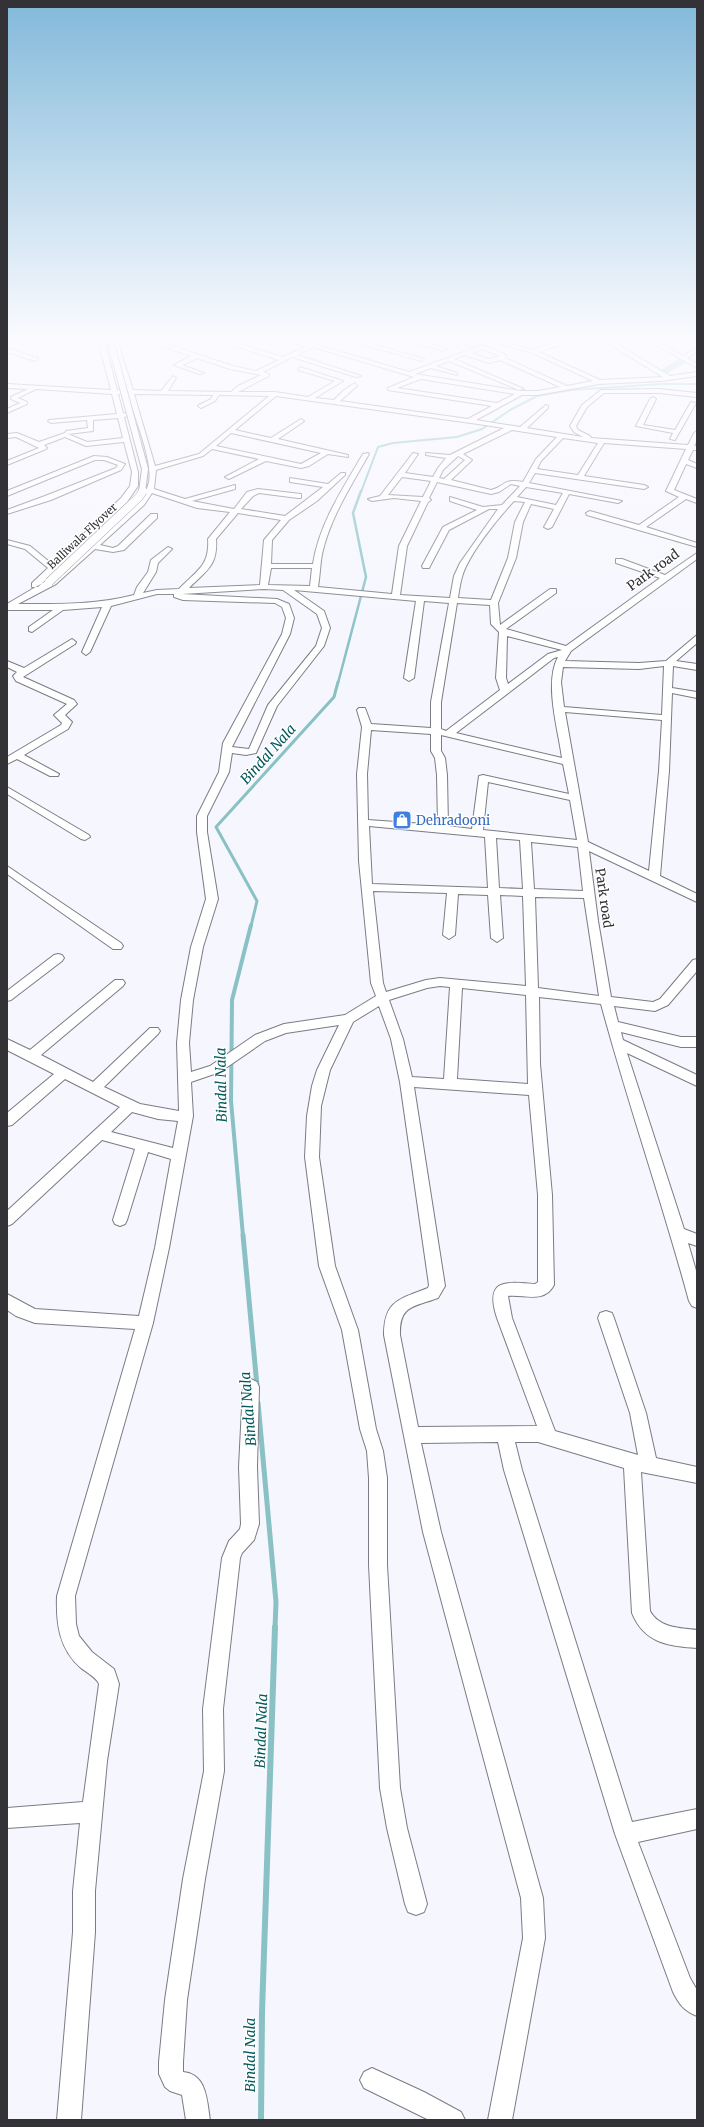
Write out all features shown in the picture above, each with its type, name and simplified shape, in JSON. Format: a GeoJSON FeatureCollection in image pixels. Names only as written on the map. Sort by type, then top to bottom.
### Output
{"type":"FeatureCollection","features":[{"type":"Feature","properties":{"kind":"street"},"geometry":{"type":"LineString","coordinates":[[7,463],[44,448],[39,444],[26,439]]}},
{"type":"Feature","properties":{"kind":"street"},"geometry":{"type":"LineString","coordinates":[[39,444],[53,439]]}},
{"type":"Feature","properties":{"kind":"street"},"geometry":{"type":"LineString","coordinates":[[7,607],[42,584],[52,568],[76,548],[130,493],[134,486],[135,472],[127,440],[86,444],[75,439]]}},
{"type":"Feature","properties":{"kind":"street","name":"Balliwala Flyover"},"geometry":{"type":"LineString","coordinates":[[42,584],[130,500],[139,487],[137,458],[132,439]]}},
{"type":"Feature","properties":{"kind":"street","name":"Balliwala Flyover"},"geometry":{"type":"LineString","coordinates":[[42,584],[126,511],[139,497],[144,489],[146,480],[145,469],[138,439]]}},
{"type":"Feature","properties":{"kind":"street"},"geometry":{"type":"LineString","coordinates":[[7,601],[42,584],[59,578],[95,547],[141,503],[151,490],[152,469],[143,439]]}},
{"type":"Feature","properties":{"kind":"street"},"geometry":{"type":"LineString","coordinates":[[152,469],[195,457],[220,439]]}},
{"type":"Feature","properties":{"kind":"street"},"geometry":{"type":"LineString","coordinates":[[269,439],[346,456]]}},
{"type":"Feature","properties":{"kind":"street"},"geometry":{"type":"LineString","coordinates":[[396,597],[403,546],[427,500],[440,469],[451,458],[488,439]]}},
{"type":"Feature","properties":{"kind":"street"},"geometry":{"type":"LineString","coordinates":[[443,829],[442,770],[440,758],[436,751],[435,731],[438,682],[452,600],[460,568],[503,507],[525,484],[532,470],[546,450],[558,439]]}},
{"type":"Feature","properties":{"kind":"street"},"geometry":{"type":"LineString","coordinates":[[586,439],[693,448]]}},
{"type":"Feature","properties":{"kind":"street"},"geometry":{"type":"LineString","coordinates":[[670,446],[673,439]]}},
{"type":"Feature","properties":{"kind":"street"},"geometry":{"type":"LineString","coordinates":[[580,477],[602,441]]}},
{"type":"Feature","properties":{"kind":"street"},"geometry":{"type":"LineString","coordinates":[[211,447],[304,466],[327,452]]}},
{"type":"Feature","properties":{"kind":"street"},"geometry":{"type":"LineString","coordinates":[[693,448],[683,461],[670,491],[697,501]]}},
{"type":"Feature","properties":{"kind":"street"},"geometry":{"type":"LineString","coordinates":[[314,588],[319,549],[336,507],[349,487],[366,454]]}},
{"type":"Feature","properties":{"kind":"street"},"geometry":{"type":"LineString","coordinates":[[383,497],[415,454]]}},
{"type":"Feature","properties":{"kind":"street"},"geometry":{"type":"LineString","coordinates":[[428,454],[451,458]]}},
{"type":"Feature","properties":{"kind":"street"},"geometry":{"type":"LineString","coordinates":[[446,481],[469,460],[459,454]]}},
{"type":"Feature","properties":{"kind":"street"},"geometry":{"type":"LineString","coordinates":[[7,494],[98,458],[105,458],[122,464],[119,469],[79,486],[7,512]]}},
{"type":"Feature","properties":{"kind":"street"},"geometry":{"type":"LineString","coordinates":[[228,477],[253,466],[264,459]]}},
{"type":"Feature","properties":{"kind":"street"},"geometry":{"type":"LineString","coordinates":[[683,461],[697,466]]}},
{"type":"Feature","properties":{"kind":"street"},"geometry":{"type":"LineString","coordinates":[[532,470],[644,487]]}},
{"type":"Feature","properties":{"kind":"street"},"geometry":{"type":"LineString","coordinates":[[264,587],[268,566],[268,540],[286,518],[343,474]]}},
{"type":"Feature","properties":{"kind":"street"},"geometry":{"type":"LineString","coordinates":[[399,474],[446,481],[492,492],[496,492],[509,482],[618,501]]}},
{"type":"Feature","properties":{"kind":"street"},"geometry":{"type":"LineString","coordinates":[[293,480],[329,486]]}},
{"type":"Feature","properties":{"kind":"street"},"geometry":{"type":"LineString","coordinates":[[182,502],[232,487]]}},
{"type":"Feature","properties":{"kind":"street"},"geometry":{"type":"LineString","coordinates":[[151,490],[182,502],[236,512],[286,518]]}},
{"type":"Feature","properties":{"kind":"street"},"geometry":{"type":"LineString","coordinates":[[69,2120],[84,1932],[84,1891],[91,1812],[97,1761],[110,1684],[107,1676],[89,1664],[73,1646],[66,1630],[66,1596],[145,1323],[162,1248],[186,1116],[184,1079],[184,1022],[198,947],[212,899],[202,832],[202,816],[224,772],[226,764],[226,748],[289,627],[289,611],[283,603],[277,601],[183,598],[177,595],[209,563],[213,553],[211,545],[212,539],[236,512],[244,500],[255,491],[298,496]]}},
{"type":"Feature","properties":{"kind":"street"},"geometry":{"type":"LineString","coordinates":[[548,527],[567,492]]}},
{"type":"Feature","properties":{"kind":"street"},"geometry":{"type":"LineString","coordinates":[[372,499],[383,497],[427,500]]}},
{"type":"Feature","properties":{"kind":"street"},"geometry":{"type":"LineString","coordinates":[[639,529],[684,497]]}},
{"type":"Feature","properties":{"kind":"street"},"geometry":{"type":"LineString","coordinates":[[511,498],[558,508]]}},
{"type":"Feature","properties":{"kind":"street"},"geometry":{"type":"LineString","coordinates":[[453,499],[484,509]]}},
{"type":"Feature","properties":{"kind":"street"},"geometry":{"type":"LineString","coordinates":[[505,691],[501,678],[501,630],[494,620],[494,603],[512,558],[519,522],[529,501]]}},
{"type":"Feature","properties":{"kind":"street"},"geometry":{"type":"LineString","coordinates":[[426,566],[443,532],[490,506],[503,507]]}},
{"type":"Feature","properties":{"kind":"street"},"geometry":{"type":"LineString","coordinates":[[590,513],[639,529],[697,545]]}},
{"type":"Feature","properties":{"kind":"street"},"geometry":{"type":"LineString","coordinates":[[95,547],[113,550],[121,548],[154,516]]}},
{"type":"Feature","properties":{"kind":"street"},"geometry":{"type":"LineString","coordinates":[[7,542],[22,544],[34,550],[52,568]]}},
{"type":"Feature","properties":{"kind":"street"},"geometry":{"type":"LineString","coordinates":[[138,595],[141,587],[152,572],[154,562],[168,549]]}},
{"type":"Feature","properties":{"kind":"street","name":"Park road"},"geometry":{"type":"LineString","coordinates":[[697,555],[566,651],[560,664],[556,682],[559,709],[583,844],[588,895],[606,1001],[620,1044],[631,1090],[678,1233],[697,1301]]}},
{"type":"Feature","properties":{"kind":"street"},"geometry":{"type":"LineString","coordinates":[[619,561],[667,578]]}},
{"type":"Feature","properties":{"kind":"street"},"geometry":{"type":"LineString","coordinates":[[268,566],[317,566]]}},
{"type":"Feature","properties":{"kind":"street"},"geometry":{"type":"LineString","coordinates":[[7,607],[60,608],[108,604],[138,595],[157,592],[264,587],[314,588],[352,594],[494,603]]}},
{"type":"Feature","properties":{"kind":"street"},"geometry":{"type":"LineString","coordinates":[[226,748],[250,753],[255,749],[259,733],[272,705],[313,655],[323,640],[326,628],[321,613],[284,587]]}},
{"type":"Feature","properties":{"kind":"street"},"geometry":{"type":"LineString","coordinates":[[501,630],[553,591]]}},
{"type":"Feature","properties":{"kind":"street"},"geometry":{"type":"LineString","coordinates":[[409,678],[420,598]]}},
{"type":"Feature","properties":{"kind":"street"},"geometry":{"type":"LineString","coordinates":[[86,652],[108,604]]}},
{"type":"Feature","properties":{"kind":"street"},"geometry":{"type":"LineString","coordinates":[[32,629],[60,608]]}},
{"type":"Feature","properties":{"kind":"street"},"geometry":{"type":"LineString","coordinates":[[501,630],[566,651]]}},
{"type":"Feature","properties":{"kind":"street"},"geometry":{"type":"LineString","coordinates":[[654,876],[664,771],[669,663],[697,638]]}},
{"type":"Feature","properties":{"kind":"street"},"geometry":{"type":"LineString","coordinates":[[7,761],[66,727],[67,722],[59,715],[72,704],[71,702],[19,679],[18,676],[72,642]]}},
{"type":"Feature","properties":{"kind":"street"},"geometry":{"type":"LineString","coordinates":[[448,734],[551,656],[566,651]]}},
{"type":"Feature","properties":{"kind":"street"},"geometry":{"type":"LineString","coordinates":[[560,664],[639,666],[669,663],[697,666]]}},
{"type":"Feature","properties":{"kind":"street"},"geometry":{"type":"LineString","coordinates":[[7,664],[24,672]]}},
{"type":"Feature","properties":{"kind":"street"},"geometry":{"type":"LineString","coordinates":[[668,690],[697,695]]}},
{"type":"Feature","properties":{"kind":"street"},"geometry":{"type":"LineString","coordinates":[[559,709],[666,718]]}},
{"type":"Feature","properties":{"kind":"street"},"geometry":{"type":"LineString","coordinates":[[362,710],[367,727],[362,774],[364,861],[377,983],[397,1039],[408,1082],[437,1286],[433,1293],[403,1304],[394,1310],[391,1320],[423,1494],[436,1546],[480,1700],[532,1898],[534,1938],[500,2120]]}},
{"type":"Feature","properties":{"kind":"street"},"geometry":{"type":"LineString","coordinates":[[367,727],[435,731],[568,762]]}},
{"type":"Feature","properties":{"kind":"street"},"geometry":{"type":"LineString","coordinates":[[17,755],[54,774]]}},
{"type":"Feature","properties":{"kind":"street"},"geometry":{"type":"LineString","coordinates":[[477,832],[483,778],[574,798]]}},
{"type":"Feature","properties":{"kind":"street"},"geometry":{"type":"LineString","coordinates":[[7,790],[85,837]]}},
{"type":"Feature","properties":{"kind":"street"},"geometry":{"type":"LineString","coordinates":[[363,823],[477,832],[583,844],[654,876],[697,898]]}},
{"type":"Feature","properties":{"kind":"street"},"geometry":{"type":"LineString","coordinates":[[490,834],[497,938]]}},
{"type":"Feature","properties":{"kind":"street"},"geometry":{"type":"LineString","coordinates":[[526,838],[533,992],[532,1035],[545,1195],[546,1285],[543,1289],[538,1291],[505,1289],[500,1294],[500,1301],[529,1383],[542,1414],[548,1437]]}},
{"type":"Feature","properties":{"kind":"street"},"geometry":{"type":"LineString","coordinates":[[7,869],[117,946]]}},
{"type":"Feature","properties":{"kind":"street"},"geometry":{"type":"LineString","coordinates":[[367,887],[588,895]]}},
{"type":"Feature","properties":{"kind":"street"},"geometry":{"type":"LineString","coordinates":[[449,935],[453,890]]}},
{"type":"Feature","properties":{"kind":"street"},"geometry":{"type":"LineString","coordinates":[[7,997],[58,958]]}},
{"type":"Feature","properties":{"kind":"street"},"geometry":{"type":"LineString","coordinates":[[184,1079],[206,1073],[260,1038],[284,1029],[348,1019],[382,998],[426,984],[440,982],[654,1007],[664,1002],[697,964]]}},
{"type":"Feature","properties":{"kind":"street"},"geometry":{"type":"LineString","coordinates":[[31,1056],[118,983]]}},
{"type":"Feature","properties":{"kind":"street"},"geometry":{"type":"LineString","coordinates":[[450,1084],[456,984]]}},
{"type":"Feature","properties":{"kind":"street"},"geometry":{"type":"LineString","coordinates":[[348,1019],[341,1039],[321,1078],[312,1139],[312,1157],[327,1266],[336,1297],[350,1330],[368,1428],[375,1451],[378,1478],[378,1565],[390,1788],[397,1828],[416,1904]]}},
{"type":"Feature","properties":{"kind":"street"},"geometry":{"type":"LineString","coordinates":[[614,1026],[682,1042],[697,1042]]}},
{"type":"Feature","properties":{"kind":"street"},"geometry":{"type":"LineString","coordinates":[[94,1089],[154,1031]]}},
{"type":"Feature","properties":{"kind":"street"},"geometry":{"type":"LineString","coordinates":[[7,1044],[130,1106],[160,1115],[186,1116]]}},
{"type":"Feature","properties":{"kind":"street"},"geometry":{"type":"LineString","coordinates":[[620,1044],[697,1081]]}},
{"type":"Feature","properties":{"kind":"street"},"geometry":{"type":"LineString","coordinates":[[7,1121],[64,1073]]}},
{"type":"Feature","properties":{"kind":"street"},"geometry":{"type":"LineString","coordinates":[[408,1082],[536,1090]]}},
{"type":"Feature","properties":{"kind":"street"},"geometry":{"type":"LineString","coordinates":[[7,1220],[130,1106]]}},
{"type":"Feature","properties":{"kind":"street"},"geometry":{"type":"LineString","coordinates":[[100,1134],[178,1155]]}},
{"type":"Feature","properties":{"kind":"street"},"geometry":{"type":"LineString","coordinates":[[120,1220],[143,1145]]}},
{"type":"Feature","properties":{"kind":"street"},"geometry":{"type":"LineString","coordinates":[[678,1233],[697,1240]]}},
{"type":"Feature","properties":{"kind":"street"},"geometry":{"type":"LineString","coordinates":[[7,1301],[21,1311],[35,1316],[145,1323]]}},
{"type":"Feature","properties":{"kind":"street"},"geometry":{"type":"LineString","coordinates":[[606,1318],[638,1413],[641,1464],[641,1613],[644,1621],[653,1629],[670,1636],[697,1639]]}},
{"type":"Feature","properties":{"kind":"street"},"geometry":{"type":"LineString","coordinates":[[198,2120],[198,2109],[193,2090],[188,2084],[178,2083],[170,2074],[176,2000],[194,1879],[214,1771],[213,1709],[231,1558],[235,1547],[248,1534],[250,1524],[248,1467],[251,1387]]}},
{"type":"Feature","properties":{"kind":"street"},"geometry":{"type":"LineString","coordinates":[[505,1434],[513,1470],[625,1834],[681,1984],[688,1997],[697,2005]]}},
{"type":"Feature","properties":{"kind":"street"},"geometry":{"type":"LineString","coordinates":[[412,1435],[538,1434],[641,1464],[697,1475]]}},
{"type":"Feature","properties":{"kind":"street"},"geometry":{"type":"LineString","coordinates":[[7,1818],[91,1812]]}},
{"type":"Feature","properties":{"kind":"street"},"geometry":{"type":"LineString","coordinates":[[625,1834],[697,1818]]}},
{"type":"Feature","properties":{"kind":"street"},"geometry":{"type":"LineString","coordinates":[[372,2080],[416,2100],[453,2120]]}},
{"type":"Feature","properties":{"kind":"waterway","name":"Bindal Nala"},"geometry":{"type":"LineString","coordinates":[[361,492],[378,447],[393,443],[433,439]]}},
{"type":"Feature","properties":{"kind":"waterway","name":"Bindal Nala"},"geometry":{"type":"LineString","coordinates":[[338,683],[366,577],[353,513],[361,491]]}},
{"type":"Feature","properties":{"kind":"waterway","name":"Bindal Nala"},"geometry":{"type":"LineString","coordinates":[[251,926],[257,901],[216,827],[334,697],[338,682]]}},
{"type":"Feature","properties":{"kind":"waterway","name":"Bindal Nala"},"geometry":{"type":"LineString","coordinates":[[243,1236],[231,1101],[232,1000],[251,925]]}},
{"type":"Feature","properties":{"kind":"waterway","name":"Bindal Nala"},"geometry":{"type":"LineString","coordinates":[[243,1235],[257,1386]]}},
{"type":"Feature","properties":{"kind":"waterway","name":"Bindal Nala"},"geometry":{"type":"LineString","coordinates":[[258,1403],[276,1602],[275,1628]]}},
{"type":"Feature","properties":{"kind":"waterway","name":"Bindal Nala"},"geometry":{"type":"LineString","coordinates":[[261,2120],[262,2012],[275,1627]]}},
{"type":"Feature","properties":{"kind":"place","name":"Dehradooni"},"geometry":{"type":"Point","coordinates":[402,820]}}]}
